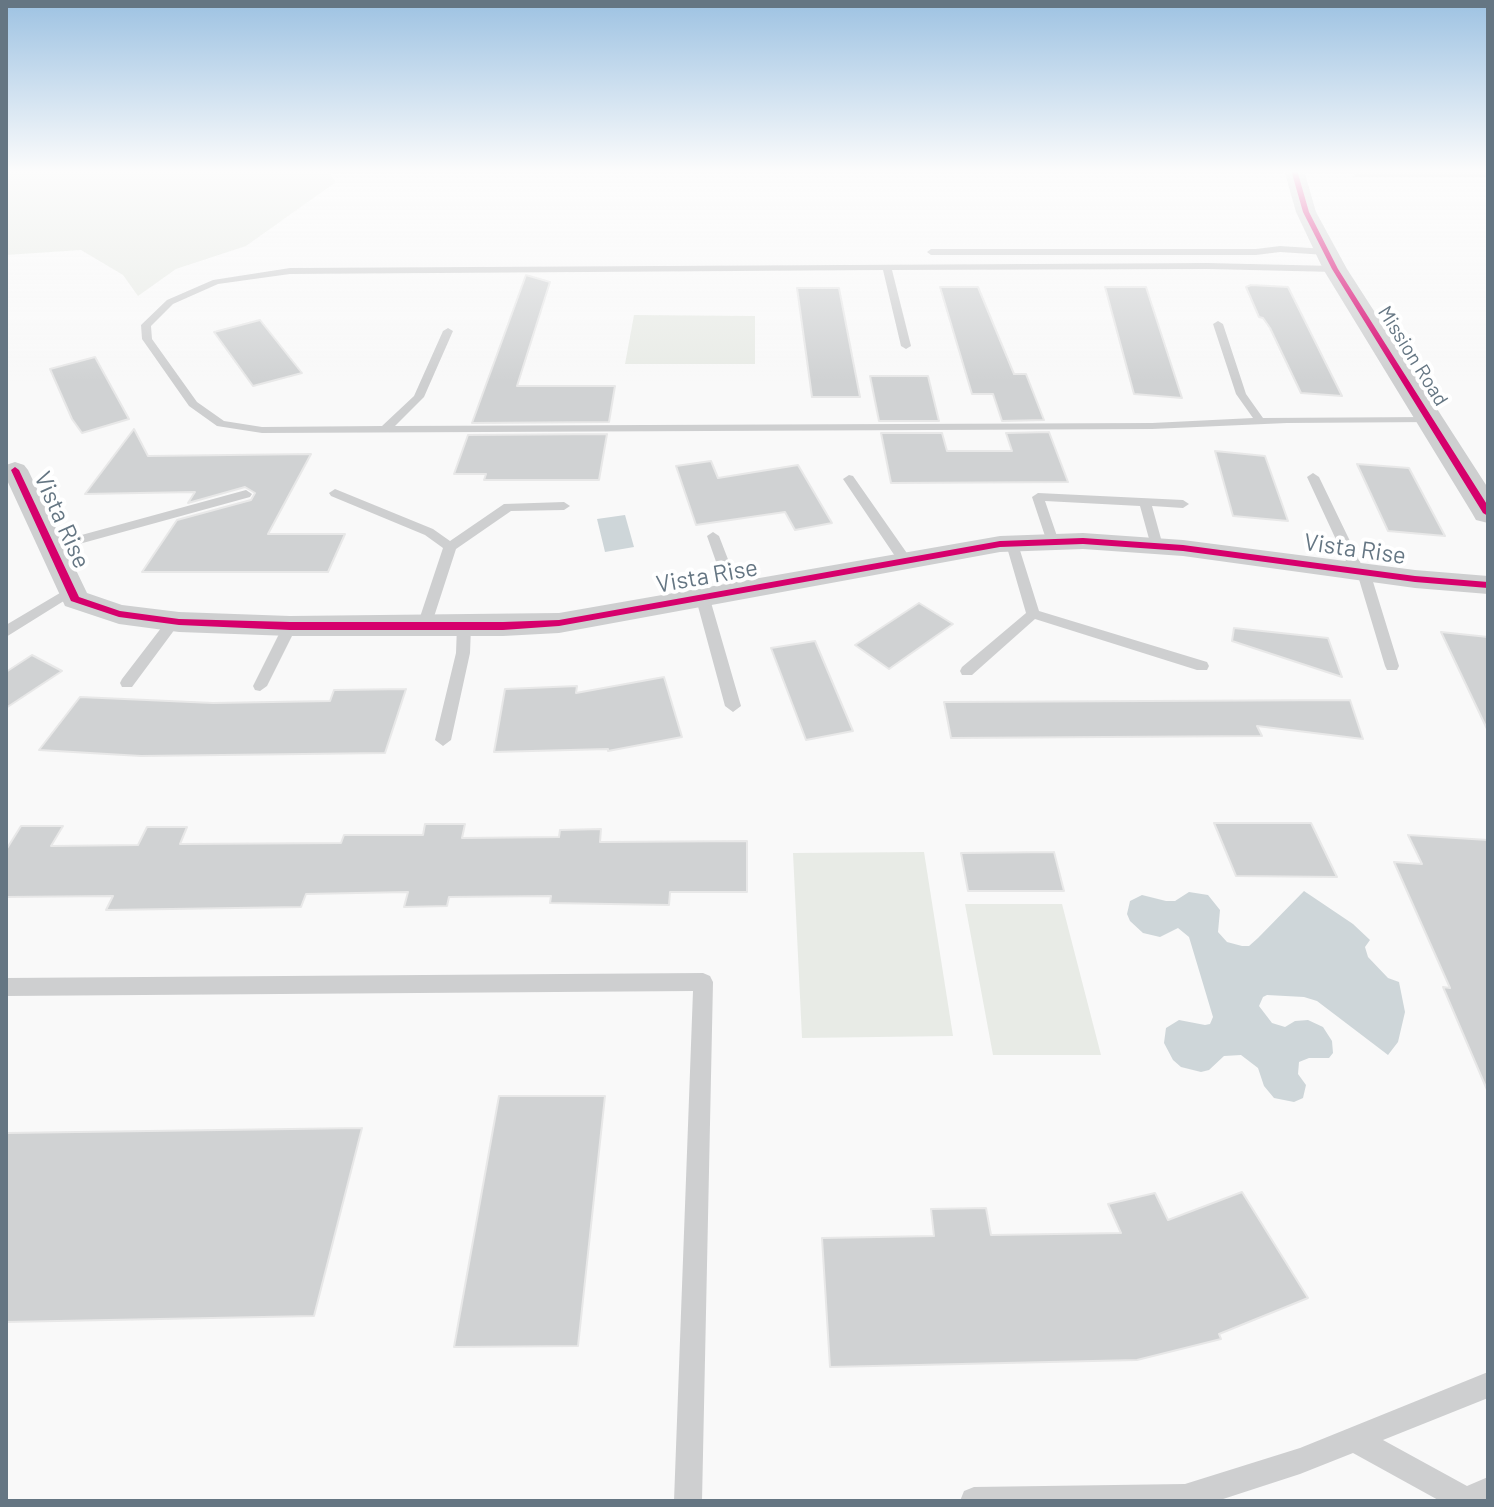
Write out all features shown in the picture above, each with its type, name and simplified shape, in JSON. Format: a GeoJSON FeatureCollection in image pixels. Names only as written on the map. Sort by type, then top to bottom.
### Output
{"type":"FeatureCollection","features":[{"type":"Feature","properties":{"kind":"street","name":"Mission Road"},"geometry":{"type":"LineString","coordinates":[[1320,240],[1488,513]]}},
{"type":"Feature","properties":{"kind":"street","name":"Vista Rise"},"geometry":{"type":"LineString","coordinates":[[15,470],[75,599],[119,614],[173,622],[290,626],[559,623],[1012,544],[1053,542],[1157,546],[1488,585]]}},
{"type":"Feature","properties":{"kind":"lane"},"geometry":{"type":"LineString","coordinates":[[931,252],[1256,252],[1280,249],[1330,261]]}},
{"type":"Feature","properties":{"kind":"lane"},"geometry":{"type":"LineString","coordinates":[[1330,261],[1208,266],[290,271],[216,282],[170,302],[146,325],[147,339],[193,404],[221,424],[262,430],[1152,426],[1260,421],[1429,420]]}},
{"type":"Feature","properties":{"kind":"lane"},"geometry":{"type":"LineString","coordinates":[[887,268],[906,346]]}},
{"type":"Feature","properties":{"kind":"lane"},"geometry":{"type":"LineString","coordinates":[[1218,324],[1241,394],[1260,421]]}},
{"type":"Feature","properties":{"kind":"lane"},"geometry":{"type":"LineString","coordinates":[[385,429],[419,397],[448,331]]}},
{"type":"Feature","properties":{"kind":"lane"},"geometry":{"type":"LineString","coordinates":[[1313,477],[1360,572],[1392,666]]}},
{"type":"Feature","properties":{"kind":"lane"},"geometry":{"type":"LineString","coordinates":[[849,479],[906,562]]}},
{"type":"Feature","properties":{"kind":"lane"},"geometry":{"type":"LineString","coordinates":[[335,493],[429,532],[450,547]]}},
{"type":"Feature","properties":{"kind":"lane"},"geometry":{"type":"LineString","coordinates":[[50,548],[246,494]]}},
{"type":"Feature","properties":{"kind":"lane"},"geometry":{"type":"LineString","coordinates":[[1053,542],[1038,497],[1183,504]]}},
{"type":"Feature","properties":{"kind":"lane"},"geometry":{"type":"LineString","coordinates":[[1145,502],[1157,546]]}},
{"type":"Feature","properties":{"kind":"lane"},"geometry":{"type":"LineString","coordinates":[[424,626],[450,547],[508,507],[564,506]]}},
{"type":"Feature","properties":{"kind":"lane"},"geometry":{"type":"LineString","coordinates":[[713,536],[734,593]]}},
{"type":"Feature","properties":{"kind":"lane"},"geometry":{"type":"LineString","coordinates":[[1012,544],[1033,614]]}},
{"type":"Feature","properties":{"kind":"lane"},"geometry":{"type":"LineString","coordinates":[[6,632],[70,591]]}},
{"type":"Feature","properties":{"kind":"lane"},"geometry":{"type":"LineString","coordinates":[[703,599],[733,706]]}},
{"type":"Feature","properties":{"kind":"lane"},"geometry":{"type":"LineString","coordinates":[[1033,614],[1202,666]]}},
{"type":"Feature","properties":{"kind":"lane"},"geometry":{"type":"LineString","coordinates":[[967,671],[1033,614]]}},
{"type":"Feature","properties":{"kind":"lane"},"geometry":{"type":"LineString","coordinates":[[127,683],[173,622]]}},
{"type":"Feature","properties":{"kind":"lane"},"geometry":{"type":"LineString","coordinates":[[260,686],[290,626]]}},
{"type":"Feature","properties":{"kind":"lane"},"geometry":{"type":"LineString","coordinates":[[443,740],[463,653],[464,626]]}},
{"type":"Feature","properties":{"kind":"lane"},"geometry":{"type":"LineString","coordinates":[[6,987],[703,982],[688,1501]]}},
{"type":"Feature","properties":{"kind":"lane"},"geometry":{"type":"LineString","coordinates":[[974,1501],[1185,1498],[1300,1461],[1488,1385]]}},
{"type":"Feature","properties":{"kind":"lane"},"geometry":{"type":"LineString","coordinates":[[1354,1439],[1467,1501],[1488,1490]]}},
{"type":"Feature","properties":{"kind":"shaded area"},"geometry":{"type":"Polygon","coordinates":[[[6,240],[254,240],[246,246],[176,269],[138,296],[123,275],[81,250],[6,255],[6,240]]]}},
{"type":"Feature","properties":{"kind":"shaded area"},"geometry":{"type":"Polygon","coordinates":[[[634,315],[755,316],[755,364],[625,364],[634,315]]]}},
{"type":"Feature","properties":{"kind":"shaded area"},"geometry":{"type":"Polygon","coordinates":[[[625,515],[634,547],[605,552],[597,519],[625,515]]]}},
{"type":"Feature","properties":{"kind":"shaded area"},"geometry":{"type":"Polygon","coordinates":[[[924,852],[953,1036],[802,1038],[793,853],[924,852]]]}},
{"type":"Feature","properties":{"kind":"shaded area"},"geometry":{"type":"Polygon","coordinates":[[[1304,891],[1353,924],[1370,940],[1365,947],[1368,957],[1388,978],[1399,982],[1405,1012],[1398,1042],[1388,1055],[1317,1001],[1304,997],[1267,995],[1259,1006],[1272,1023],[1285,1027],[1295,1021],[1308,1020],[1323,1027],[1332,1041],[1333,1053],[1329,1058],[1309,1058],[1299,1062],[1298,1074],[1306,1085],[1303,1098],[1294,1102],[1274,1098],[1264,1086],[1258,1068],[1241,1055],[1224,1056],[1209,1070],[1201,1072],[1181,1067],[1173,1060],[1164,1043],[1166,1028],[1179,1020],[1210,1024],[1213,1017],[1189,937],[1178,928],[1160,937],[1143,933],[1127,914],[1130,901],[1142,895],[1175,901],[1189,892],[1208,895],[1220,910],[1218,932],[1227,942],[1249,946],[1304,891]]]}},
{"type":"Feature","properties":{"kind":"shaded area"},"geometry":{"type":"Polygon","coordinates":[[[965,904],[1062,904],[1101,1055],[993,1055],[965,904]]]}},
{"type":"Feature","properties":{"kind":"building"},"geometry":{"type":"Polygon","coordinates":[[[526,275],[550,282],[517,386],[615,386],[609,422],[472,423],[526,275]]]}},
{"type":"Feature","properties":{"kind":"building"},"geometry":{"type":"Polygon","coordinates":[[[940,287],[978,287],[1014,374],[1026,374],[1044,420],[1002,421],[993,394],[972,394],[940,287]]]}},
{"type":"Feature","properties":{"kind":"building"},"geometry":{"type":"Polygon","coordinates":[[[1105,287],[1146,287],[1182,398],[1134,394],[1105,287]]]}},
{"type":"Feature","properties":{"kind":"building"},"geometry":{"type":"Polygon","coordinates":[[[1246,287],[1288,287],[1342,396],[1301,393],[1270,328],[1259,317],[1246,287]]]}},
{"type":"Feature","properties":{"kind":"building"},"geometry":{"type":"Polygon","coordinates":[[[797,288],[839,288],[860,397],[812,397],[797,288]]]}},
{"type":"Feature","properties":{"kind":"building"},"geometry":{"type":"Polygon","coordinates":[[[260,320],[302,373],[253,386],[214,332],[260,320]]]}},
{"type":"Feature","properties":{"kind":"building"},"geometry":{"type":"Polygon","coordinates":[[[95,357],[129,419],[82,433],[72,419],[50,369],[95,357]]]}},
{"type":"Feature","properties":{"kind":"building"},"geometry":{"type":"Polygon","coordinates":[[[870,376],[928,376],[939,421],[879,421],[870,376]]]}},
{"type":"Feature","properties":{"kind":"building"},"geometry":{"type":"Polygon","coordinates":[[[134,429],[148,456],[311,454],[268,534],[345,534],[328,572],[142,572],[177,520],[251,500],[255,493],[245,487],[188,503],[195,492],[85,494],[134,429]]]}},
{"type":"Feature","properties":{"kind":"building"},"geometry":{"type":"Polygon","coordinates":[[[1049,432],[1068,482],[891,483],[881,433],[942,433],[947,451],[1012,451],[1006,433],[1049,432]]]}},
{"type":"Feature","properties":{"kind":"building"},"geometry":{"type":"Polygon","coordinates":[[[607,434],[599,480],[484,480],[486,474],[454,474],[468,435],[607,434]]]}},
{"type":"Feature","properties":{"kind":"building"},"geometry":{"type":"Polygon","coordinates":[[[1215,451],[1265,456],[1288,521],[1233,516],[1215,451]]]}},
{"type":"Feature","properties":{"kind":"building"},"geometry":{"type":"Polygon","coordinates":[[[711,461],[718,478],[798,465],[832,523],[795,530],[785,512],[696,525],[676,466],[711,461]]]}},
{"type":"Feature","properties":{"kind":"building"},"geometry":{"type":"Polygon","coordinates":[[[1357,464],[1409,468],[1445,536],[1388,531],[1357,464]]]}},
{"type":"Feature","properties":{"kind":"building"},"geometry":{"type":"Polygon","coordinates":[[[919,603],[953,624],[889,669],[855,645],[919,603]]]}},
{"type":"Feature","properties":{"kind":"building"},"geometry":{"type":"Polygon","coordinates":[[[1234,628],[1328,638],[1342,677],[1232,641],[1234,628]]]}},
{"type":"Feature","properties":{"kind":"building"},"geometry":{"type":"Polygon","coordinates":[[[1441,632],[1488,637],[1488,731],[1441,632]]]}},
{"type":"Feature","properties":{"kind":"building"},"geometry":{"type":"Polygon","coordinates":[[[815,641],[853,731],[806,740],[771,648],[815,641]]]}},
{"type":"Feature","properties":{"kind":"building"},"geometry":{"type":"Polygon","coordinates":[[[32,655],[62,671],[6,708],[6,672],[32,655]]]}},
{"type":"Feature","properties":{"kind":"building"},"geometry":{"type":"Polygon","coordinates":[[[664,677],[682,737],[608,751],[494,752],[505,689],[577,686],[576,693],[664,677]]]}},
{"type":"Feature","properties":{"kind":"building"},"geometry":{"type":"Polygon","coordinates":[[[406,689],[385,753],[141,756],[39,750],[80,697],[213,703],[330,701],[334,690],[406,689]]]}},
{"type":"Feature","properties":{"kind":"building"},"geometry":{"type":"Polygon","coordinates":[[[1350,700],[1363,739],[1257,726],[1262,736],[951,738],[944,702],[1350,700]]]}},
{"type":"Feature","properties":{"kind":"building"},"geometry":{"type":"Polygon","coordinates":[[[1214,823],[1311,823],[1337,877],[1236,876],[1214,823]]]}},
{"type":"Feature","properties":{"kind":"building"},"geometry":{"type":"Polygon","coordinates":[[[425,824],[465,824],[462,838],[559,837],[560,830],[601,829],[600,842],[747,841],[747,892],[670,892],[669,905],[550,903],[551,896],[449,897],[447,906],[404,907],[408,892],[306,894],[301,907],[106,910],[113,896],[6,897],[6,850],[21,826],[63,826],[51,846],[138,845],[147,827],[187,827],[180,844],[341,843],[344,835],[423,835],[425,824]]]}},
{"type":"Feature","properties":{"kind":"building"},"geometry":{"type":"Polygon","coordinates":[[[1408,835],[1488,840],[1488,1092],[1443,987],[1450,988],[1394,862],[1422,864],[1408,835]]]}},
{"type":"Feature","properties":{"kind":"building"},"geometry":{"type":"Polygon","coordinates":[[[1054,852],[1064,891],[968,891],[961,853],[1054,852]]]}},
{"type":"Feature","properties":{"kind":"building"},"geometry":{"type":"Polygon","coordinates":[[[499,1096],[605,1096],[578,1346],[454,1347],[499,1096]]]}},
{"type":"Feature","properties":{"kind":"building"},"geometry":{"type":"Polygon","coordinates":[[[362,1128],[314,1316],[6,1322],[6,1133],[362,1128]]]}},
{"type":"Feature","properties":{"kind":"building"},"geometry":{"type":"Polygon","coordinates":[[[1242,1192],[1308,1298],[1219,1334],[1221,1339],[1137,1360],[830,1367],[822,1238],[934,1236],[931,1209],[986,1208],[991,1235],[1121,1233],[1108,1204],[1155,1193],[1168,1220],[1242,1192]]]}},
{"type":"Feature","properties":{"kind":"cycle path"},"geometry":{"type":"LineString","coordinates":[[1320,240],[1335,269],[1488,513]]}},
{"type":"Feature","properties":{"kind":"cycle path"},"geometry":{"type":"LineString","coordinates":[[15,470],[75,599],[119,614],[179,622],[290,626],[559,623],[1000,544],[1083,541],[1183,548],[1415,579],[1488,585]]}}]}
